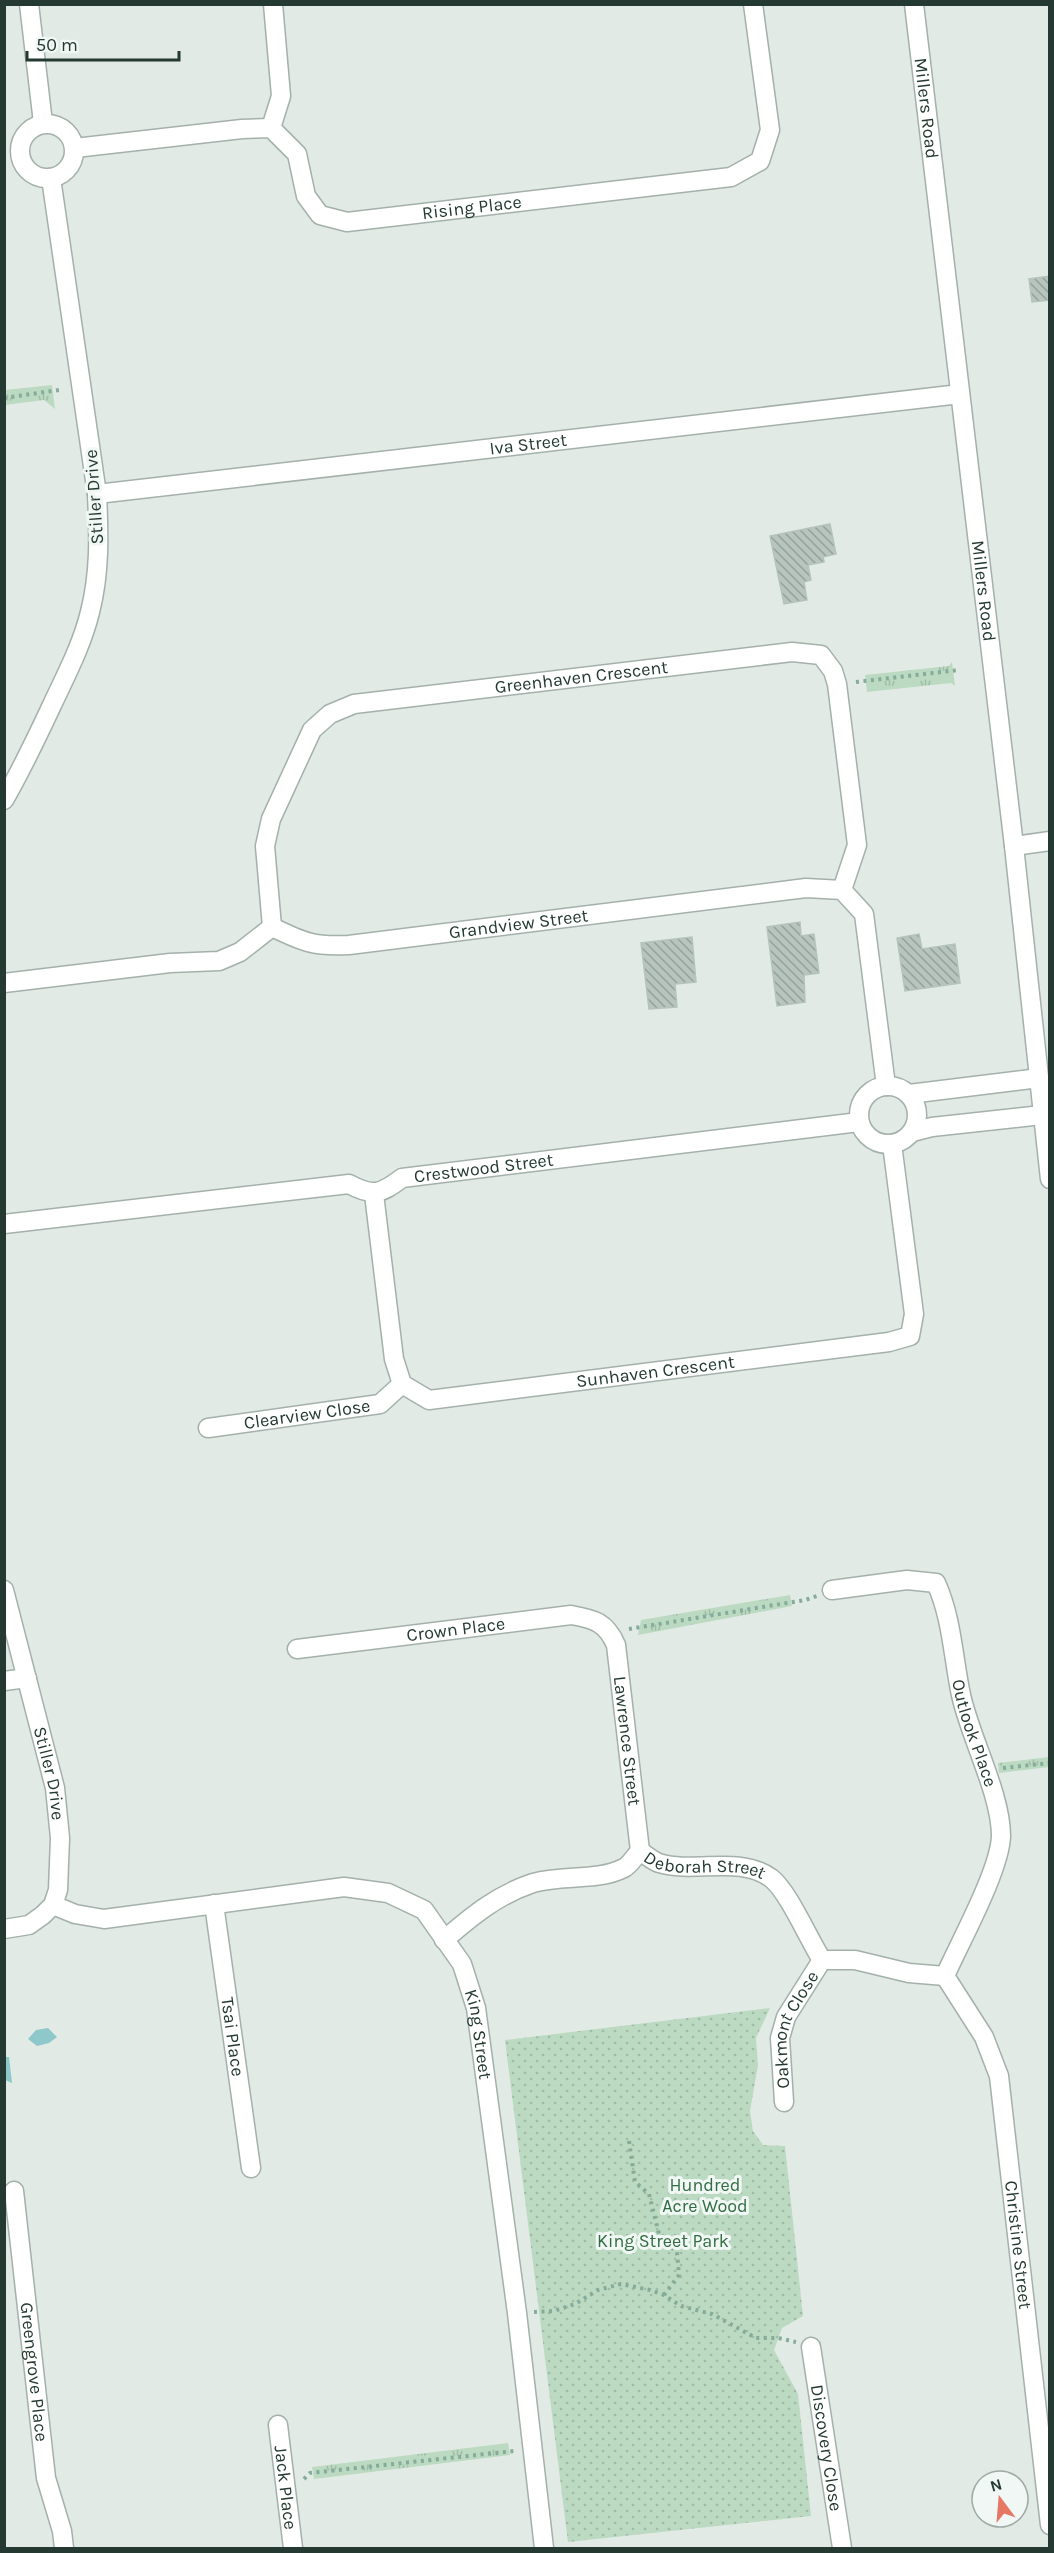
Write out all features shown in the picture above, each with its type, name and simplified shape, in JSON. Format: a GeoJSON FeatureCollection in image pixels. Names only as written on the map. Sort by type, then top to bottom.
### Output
{"type":"FeatureCollection","features":[{"type":"Feature","properties":{"kind":"street"},"geometry":{"type":"LineString","coordinates":[[29,4],[43,123]]}},
{"type":"Feature","properties":{"kind":"street"},"geometry":{"type":"LineString","coordinates":[[75,148],[242,129],[271,128],[281,96],[273,4]]}},
{"type":"Feature","properties":{"kind":"street","name":"Rising Place"},"geometry":{"type":"LineString","coordinates":[[271,128],[297,154],[306,196],[320,215],[347,222],[731,177],[760,161],[770,130],[753,4]]}},
{"type":"Feature","properties":{"kind":"street","name":"Millers Road"},"geometry":{"type":"LineString","coordinates":[[914,4],[1014,846],[1050,1179]]}},
{"type":"Feature","properties":{"kind":"street"},"geometry":{"type":"LineString","coordinates":[[43,123],[54,124],[64,129],[72,138],[75,148],[74,159],[69,168],[61,175],[51,178],[40,178],[31,173],[12,156],[25,134],[33,127],[43,123]]}},
{"type":"Feature","properties":{"kind":"street","name":"Stiller Drive"},"geometry":{"type":"LineString","coordinates":[[4,800],[18,777],[77,653],[90,612],[100,540],[97,494],[51,178]]}},
{"type":"Feature","properties":{"kind":"street","name":"Iva Street"},"geometry":{"type":"LineString","coordinates":[[97,494],[960,394]]}},
{"type":"Feature","properties":{"kind":"street","name":"Greenhaven Crescent"},"geometry":{"type":"LineString","coordinates":[[273,927],[265,846],[271,819],[312,730],[330,714],[354,704],[792,652],[821,654],[833,671],[837,684],[857,845],[842,890]]}},
{"type":"Feature","properties":{"kind":"street"},"geometry":{"type":"LineString","coordinates":[[1014,846],[1050,841]]}},
{"type":"Feature","properties":{"kind":"street","name":"Grandview Street"},"geometry":{"type":"LineString","coordinates":[[273,927],[302,941],[322,947],[806,888],[842,890]]}},
{"type":"Feature","properties":{"kind":"street"},"geometry":{"type":"LineString","coordinates":[[842,890],[864,914],[886,1086]]}},
{"type":"Feature","properties":{"kind":"street"},"geometry":{"type":"LineString","coordinates":[[4,983],[170,963],[219,961],[240,952],[273,927]]}},
{"type":"Feature","properties":{"kind":"street"},"geometry":{"type":"LineString","coordinates":[[909,1094],[1039,1078]]}},
{"type":"Feature","properties":{"kind":"street"},"geometry":{"type":"LineString","coordinates":[[912,1132],[917,1112],[909,1094],[902,1089],[886,1086],[867,1094],[858,1112],[859,1122],[862,1130],[875,1142],[892,1144],[900,1142],[912,1132],[932,1126],[1042,1115]]}},
{"type":"Feature","properties":{"kind":"street","name":"Crestwood Street"},"geometry":{"type":"LineString","coordinates":[[374,1194],[402,1178],[859,1122]]}},
{"type":"Feature","properties":{"kind":"street","name":"Sunhaven Crescent"},"geometry":{"type":"LineString","coordinates":[[402,1384],[429,1400],[889,1342],[910,1336],[914,1314],[892,1144]]}},
{"type":"Feature","properties":{"kind":"street"},"geometry":{"type":"LineString","coordinates":[[4,1224],[350,1184],[362,1191],[374,1194],[394,1359],[402,1384]]}},
{"type":"Feature","properties":{"kind":"street","name":"Clearview Close"},"geometry":{"type":"LineString","coordinates":[[207,1428],[380,1404],[402,1384]]}},
{"type":"Feature","properties":{"kind":"street","name":"Outlook Place"},"geometry":{"type":"LineString","coordinates":[[832,1590],[907,1580],[936,1583],[945,1604],[961,1696],[996,1806],[1001,1836],[998,1854],[983,1892],[945,1976]]}},
{"type":"Feature","properties":{"kind":"street","name":"Stiller Drive"},"geometry":{"type":"LineString","coordinates":[[4,1590],[55,1788],[60,1838],[58,1890],[53,1905]]}},
{"type":"Feature","properties":{"kind":"street","name":"Crown Place"},"geometry":{"type":"LineString","coordinates":[[297,1650],[571,1615],[594,1619],[611,1632]]}},
{"type":"Feature","properties":{"kind":"street","name":"Lawrence Street"},"geometry":{"type":"LineString","coordinates":[[611,1632],[616,1646],[640,1851]]}},
{"type":"Feature","properties":{"kind":"street"},"geometry":{"type":"LineString","coordinates":[[4,1681],[27,1678]]}},
{"type":"Feature","properties":{"kind":"street","name":"Deborah Street"},"geometry":{"type":"LineString","coordinates":[[444,1940],[479,1910],[505,1894],[536,1882],[607,1873],[626,1867],[640,1851],[657,1863],[686,1868],[744,1866],[772,1879],[790,1903],[822,1960]]}},
{"type":"Feature","properties":{"kind":"street","name":"King Street"},"geometry":{"type":"LineString","coordinates":[[53,1905],[75,1914],[104,1919],[344,1887],[388,1893],[424,1910],[462,1964],[476,2008],[517,2313],[544,2548]]}},
{"type":"Feature","properties":{"kind":"street","name":"Tsai Place"},"geometry":{"type":"LineString","coordinates":[[214,1904],[251,2168]]}},
{"type":"Feature","properties":{"kind":"street"},"geometry":{"type":"LineString","coordinates":[[4,1929],[29,1925],[44,1915],[53,1905]]}},
{"type":"Feature","properties":{"kind":"street"},"geometry":{"type":"LineString","coordinates":[[822,1960],[855,1960],[909,1973],[945,1976]]}},
{"type":"Feature","properties":{"kind":"street","name":"Oakmont Close"},"geometry":{"type":"LineString","coordinates":[[784,2102],[780,2038],[786,2017],[822,1960]]}},
{"type":"Feature","properties":{"kind":"street","name":"Christine Street"},"geometry":{"type":"LineString","coordinates":[[945,1976],[984,2037],[999,2076],[1050,2525]]}},
{"type":"Feature","properties":{"kind":"street","name":"Greengrove Place"},"geometry":{"type":"LineString","coordinates":[[14,2191],[46,2478],[62,2531],[64,2548]]}},
{"type":"Feature","properties":{"kind":"street","name":"Discovery Close"},"geometry":{"type":"LineString","coordinates":[[811,2347],[842,2548]]}},
{"type":"Feature","properties":{"kind":"street","name":"Jack Place"},"geometry":{"type":"LineString","coordinates":[[278,2425],[292,2548]]}},
{"type":"Feature","properties":{"kind":"path"},"geometry":{"type":"LineString","coordinates":[[4,398],[59,390]]}},
{"type":"Feature","properties":{"kind":"path"},"geometry":{"type":"LineString","coordinates":[[837,684],[959,670]]}},
{"type":"Feature","properties":{"kind":"path"},"geometry":{"type":"LineString","coordinates":[[611,1632],[805,1600],[832,1590]]}},
{"type":"Feature","properties":{"kind":"path"},"geometry":{"type":"LineString","coordinates":[[985,1770],[1050,1763]]}},
{"type":"Feature","properties":{"kind":"path"},"geometry":{"type":"LineString","coordinates":[[629,2141],[635,2182],[649,2193],[660,2238],[677,2252],[679,2275],[664,2295]]}},
{"type":"Feature","properties":{"kind":"path"},"geometry":{"type":"LineString","coordinates":[[517,2313],[554,2311],[575,2304],[598,2290],[621,2284],[664,2295],[681,2306],[712,2314],[756,2338],[786,2339],[811,2347]]}},
{"type":"Feature","properties":{"kind":"path"},"geometry":{"type":"LineString","coordinates":[[285,2485],[297,2483],[310,2473],[533,2449]]}},
{"type":"Feature","properties":{"kind":"green space"},"geometry":{"type":"Polygon","coordinates":[[[52,385],[55,409],[44,400],[5,405],[5,390],[52,385]]]}},
{"type":"Feature","properties":{"kind":"green space"},"geometry":{"type":"Polygon","coordinates":[[[952,662],[955,686],[951,683],[867,692],[865,675],[949,666],[952,662]]]}},
{"type":"Feature","properties":{"kind":"green space"},"geometry":{"type":"Polygon","coordinates":[[[790,1595],[792,1606],[638,1635],[641,1620],[790,1595]]]}},
{"type":"Feature","properties":{"kind":"green space"},"geometry":{"type":"Polygon","coordinates":[[[1049,1757],[1049,1767],[999,1773],[998,1763],[1049,1757]]]}},
{"type":"Feature","properties":{"kind":"green space","name":"King Street Park"},"geometry":{"type":"Polygon","coordinates":[[[770,2008],[756,2038],[758,2065],[750,2111],[753,2131],[763,2145],[785,2146],[803,2316],[782,2328],[774,2350],[798,2394],[811,2516],[568,2542],[505,2040],[770,2008]]]}},
{"type":"Feature","properties":{"kind":"green space"},"geometry":{"type":"Polygon","coordinates":[[[508,2443],[510,2455],[314,2479],[312,2467],[508,2443]]]}},
{"type":"Feature","properties":{"kind":"water"},"geometry":{"type":"Polygon","coordinates":[[[48,2028],[57,2037],[49,2043],[37,2046],[28,2039],[36,2030],[48,2028]]]}},
{"type":"Feature","properties":{"kind":"water"},"geometry":{"type":"Polygon","coordinates":[[[5,2057],[9,2057],[12,2083],[5,2080],[5,2057]]]}},
{"type":"Feature","properties":{"kind":"building"},"geometry":{"type":"Polygon","coordinates":[[[1050,276],[1050,300],[1032,302],[1029,279],[1050,276]]]}},
{"type":"Feature","properties":{"kind":"building"},"geometry":{"type":"Polygon","coordinates":[[[830,524],[836,554],[823,557],[824,562],[808,565],[811,580],[804,582],[807,600],[784,604],[770,536],[830,524]]]}},
{"type":"Feature","properties":{"kind":"building"},"geometry":{"type":"Polygon","coordinates":[[[800,922],[801,936],[814,934],[819,973],[804,975],[805,1002],[777,1006],[767,927],[800,922]]]}},
{"type":"Feature","properties":{"kind":"building"},"geometry":{"type":"Polygon","coordinates":[[[919,934],[922,949],[955,944],[960,983],[905,991],[897,938],[919,934]]]}},
{"type":"Feature","properties":{"kind":"building"},"geometry":{"type":"Polygon","coordinates":[[[692,937],[696,982],[675,984],[677,1007],[649,1009],[641,943],[692,937]]]}},
{"type":"Feature","properties":{"kind":"park label","name":"Hundred Acre Wood"},"geometry":{"type":"Point","coordinates":[705,2195]}}]}
